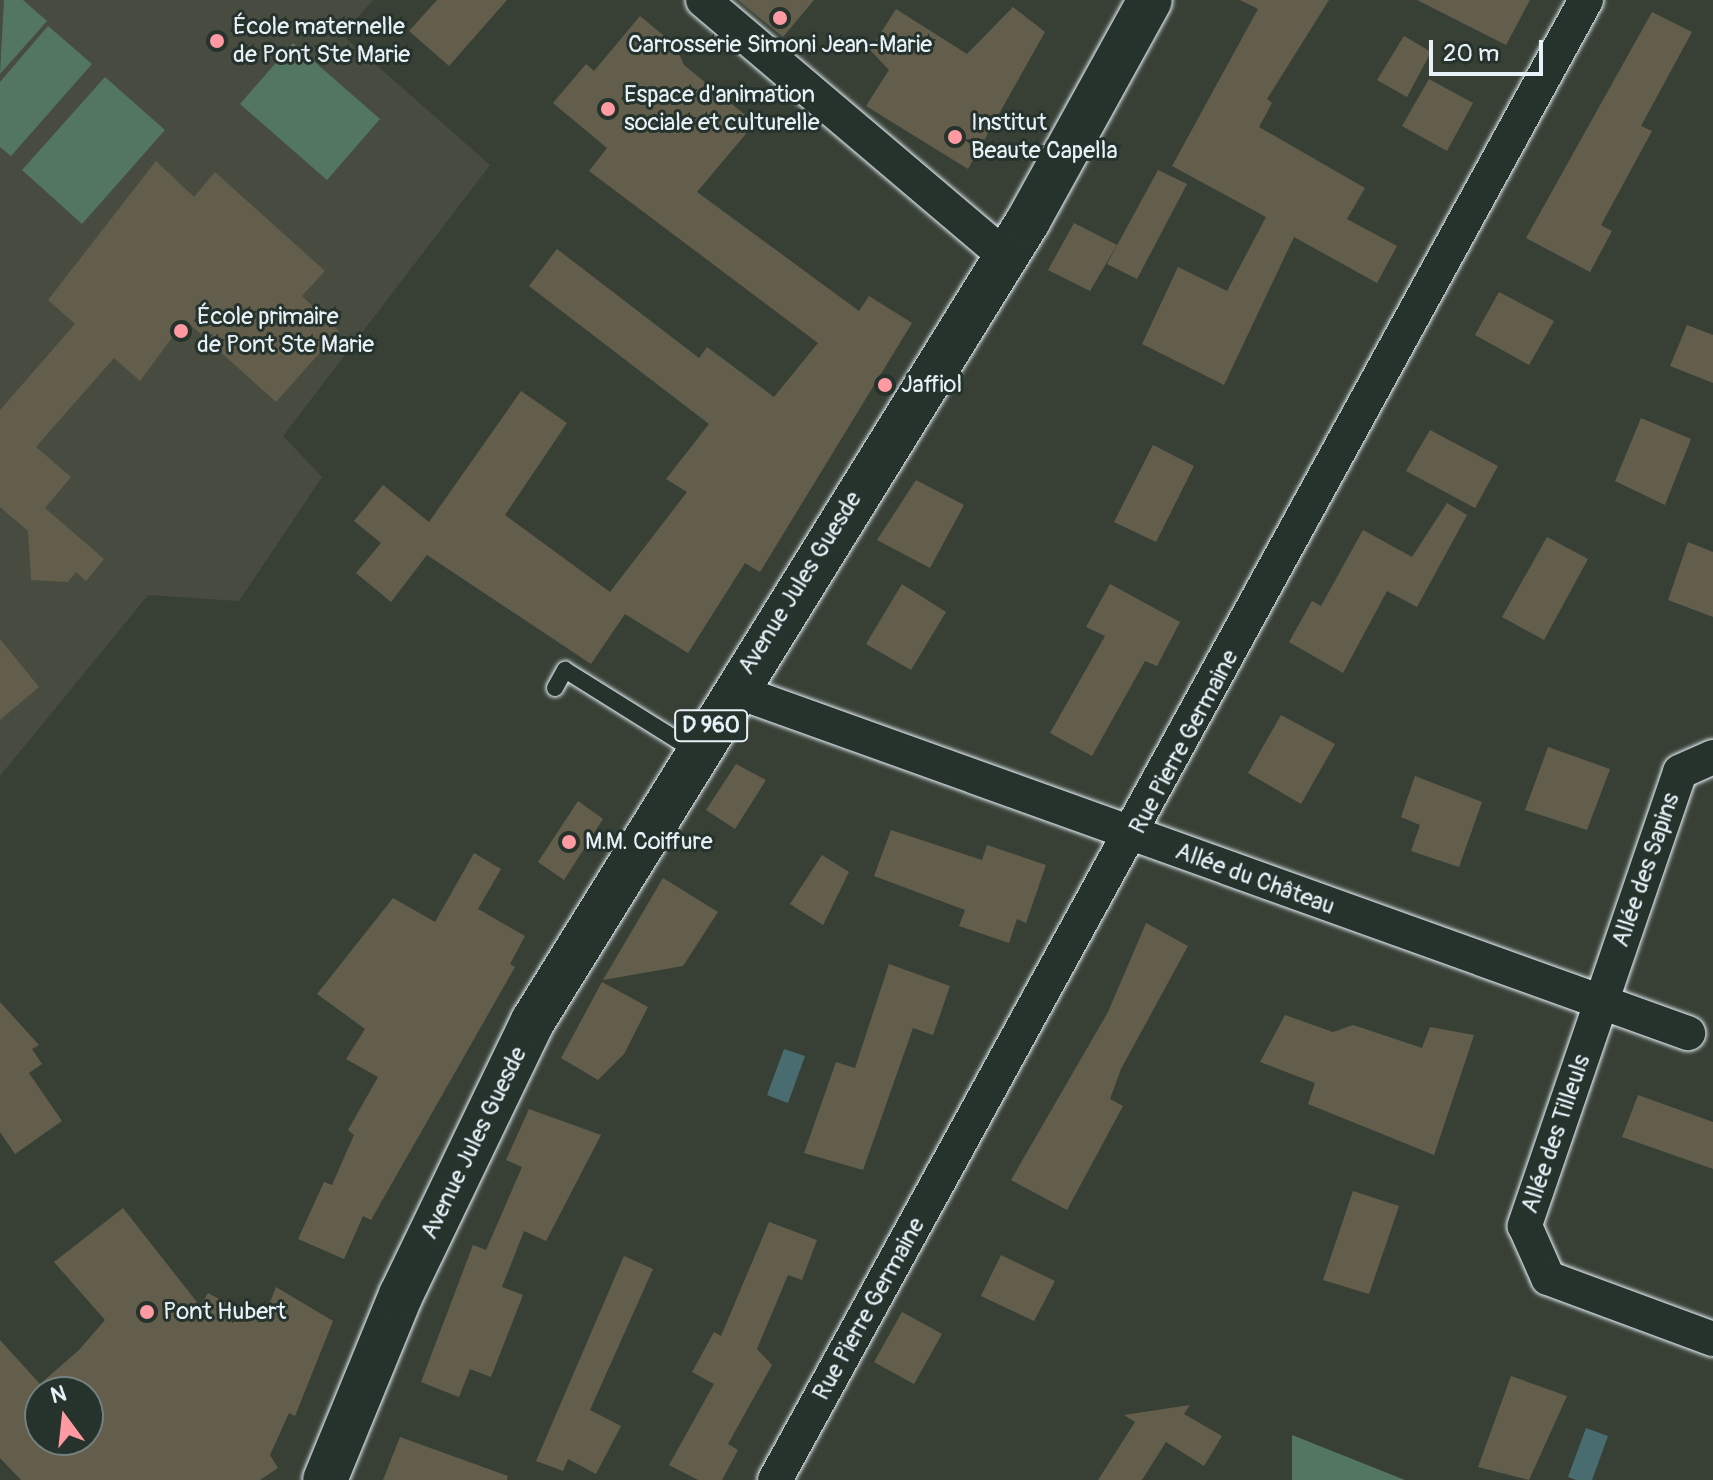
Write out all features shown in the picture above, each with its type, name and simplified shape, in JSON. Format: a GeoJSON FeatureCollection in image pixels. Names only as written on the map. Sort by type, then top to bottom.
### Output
{"type":"FeatureCollection","features":[{"type":"Feature","properties":{"kind":"main road","name":"Avenue Jules Guesde"},"geometry":{"type":"LineString","coordinates":[[325,1480],[401,1295],[533,1021],[733,690],[1006,257],[1150,0]]}},
{"type":"Feature","properties":{"kind":"street"},"geometry":{"type":"LineString","coordinates":[[703,0],[1006,257]]}},
{"type":"Feature","properties":{"kind":"street","name":"Rue Pierre Germaine"},"geometry":{"type":"LineString","coordinates":[[775,1480],[1134,835],[1586,0]]}},
{"type":"Feature","properties":{"kind":"street","name":"Allée du Château"},"geometry":{"type":"LineString","coordinates":[[733,690],[1688,1033]]}},
{"type":"Feature","properties":{"kind":"street","name":"Allée des Sapins"},"geometry":{"type":"LineString","coordinates":[[1601,1002],[1680,772],[1713,757]]}},
{"type":"Feature","properties":{"kind":"street","name":"Allée des Tilleuls"},"geometry":{"type":"LineString","coordinates":[[1601,1002],[1525,1226],[1548,1278],[1713,1339]]}},
{"type":"Feature","properties":{"kind":"lane"},"geometry":{"type":"LineString","coordinates":[[555,688],[565,670],[696,752]]}},
{"type":"Feature","properties":{"kind":"shaded area","name":"École primaire de Pont Ste Marie"},"geometry":{"type":"Polygon","coordinates":[[[0,0],[373,0],[342,35],[490,165],[283,436],[322,477],[239,601],[148,595],[0,776],[0,0]]]}},
{"type":"Feature","properties":{"kind":"green space"},"geometry":{"type":"Polygon","coordinates":[[[4,0],[23,0],[47,21],[0,74],[4,0]]]}},
{"type":"Feature","properties":{"kind":"green space"},"geometry":{"type":"Polygon","coordinates":[[[48,26],[92,64],[11,156],[0,147],[0,82],[48,26]]]}},
{"type":"Feature","properties":{"kind":"green space"},"geometry":{"type":"Polygon","coordinates":[[[293,43],[380,119],[327,180],[240,104],[293,43]]]}},
{"type":"Feature","properties":{"kind":"green space"},"geometry":{"type":"Polygon","coordinates":[[[105,77],[165,130],[82,224],[22,170],[105,77]]]}},
{"type":"Feature","properties":{"kind":"green space"},"geometry":{"type":"Polygon","coordinates":[[[1292,1435],[1405,1480],[1292,1480],[1292,1435]]]}},
{"type":"Feature","properties":{"kind":"water"},"geometry":{"type":"Polygon","coordinates":[[[784,1049],[805,1056],[788,1103],[767,1095],[784,1049]]]}},
{"type":"Feature","properties":{"kind":"water"},"geometry":{"type":"Polygon","coordinates":[[[1586,1428],[1608,1436],[1592,1480],[1576,1480],[1568,1477],[1586,1428]]]}},
{"type":"Feature","properties":{"kind":"building"},"geometry":{"type":"Polygon","coordinates":[[[437,0],[507,0],[449,66],[409,31],[437,0]]]}},
{"type":"Feature","properties":{"kind":"building","name":"Carrosserie Simoni Jean-Marie"},"geometry":{"type":"Polygon","coordinates":[[[738,0],[814,0],[783,37],[738,0]]]}},
{"type":"Feature","properties":{"kind":"building"},"geometry":{"type":"Polygon","coordinates":[[[1240,0],[1329,0],[1267,99],[1272,103],[1259,127],[1365,188],[1347,219],[1397,246],[1377,283],[1294,237],[1224,385],[1142,344],[1178,267],[1227,291],[1266,217],[1172,166],[1258,9],[1240,0]]]}},
{"type":"Feature","properties":{"kind":"building"},"geometry":{"type":"Polygon","coordinates":[[[1417,0],[1530,0],[1506,45],[1417,0]]]}},
{"type":"Feature","properties":{"kind":"building"},"geometry":{"type":"Polygon","coordinates":[[[1013,7],[1045,32],[968,169],[866,106],[889,70],[870,50],[896,9],[967,54],[1013,7]]]}},
{"type":"Feature","properties":{"kind":"building"},"geometry":{"type":"Polygon","coordinates":[[[1652,12],[1692,32],[1641,126],[1652,131],[1601,225],[1612,231],[1590,272],[1526,238],[1652,12]]]}},
{"type":"Feature","properties":{"kind":"building"},"geometry":{"type":"Polygon","coordinates":[[[640,16],[675,45],[684,65],[755,123],[697,192],[859,311],[869,296],[912,323],[760,572],[745,563],[688,653],[625,614],[591,664],[427,555],[391,602],[356,573],[381,543],[354,521],[383,485],[429,522],[521,391],[567,423],[505,515],[610,592],[687,492],[666,479],[709,424],[529,286],[557,249],[699,358],[707,347],[774,397],[818,343],[589,171],[607,148],[553,103],[586,64],[594,71],[640,16]]]}},
{"type":"Feature","properties":{"kind":"building"},"geometry":{"type":"Polygon","coordinates":[[[1404,36],[1431,52],[1407,97],[1377,80],[1404,36]]]}},
{"type":"Feature","properties":{"kind":"building"},"geometry":{"type":"Polygon","coordinates":[[[1429,79],[1473,103],[1447,151],[1402,126],[1429,79]]]}},
{"type":"Feature","properties":{"kind":"building"},"geometry":{"type":"Polygon","coordinates":[[[156,161],[194,197],[215,172],[325,271],[302,296],[339,331],[276,402],[185,320],[140,381],[114,358],[36,447],[71,477],[45,508],[104,559],[86,581],[76,572],[68,582],[31,580],[28,531],[0,507],[0,410],[75,324],[48,300],[156,161]]]}},
{"type":"Feature","properties":{"kind":"building"},"geometry":{"type":"Polygon","coordinates":[[[1158,170],[1187,184],[1137,279],[1107,264],[1158,170]]]}},
{"type":"Feature","properties":{"kind":"building"},"geometry":{"type":"Polygon","coordinates":[[[1074,223],[1117,245],[1090,291],[1048,270],[1074,223]]]}},
{"type":"Feature","properties":{"kind":"building"},"geometry":{"type":"Polygon","coordinates":[[[1499,292],[1554,321],[1529,365],[1475,335],[1499,292]]]}},
{"type":"Feature","properties":{"kind":"building"},"geometry":{"type":"Polygon","coordinates":[[[1687,325],[1713,335],[1713,383],[1670,366],[1687,325]]]}},
{"type":"Feature","properties":{"kind":"building"},"geometry":{"type":"Polygon","coordinates":[[[1641,418],[1691,439],[1665,505],[1615,481],[1641,418]]]}},
{"type":"Feature","properties":{"kind":"building"},"geometry":{"type":"Polygon","coordinates":[[[1430,430],[1498,466],[1475,508],[1406,471],[1430,430]]]}},
{"type":"Feature","properties":{"kind":"building"},"geometry":{"type":"Polygon","coordinates":[[[1153,445],[1194,466],[1156,542],[1114,522],[1153,445]]]}},
{"type":"Feature","properties":{"kind":"building"},"geometry":{"type":"Polygon","coordinates":[[[916,480],[964,505],[930,568],[877,540],[916,480]]]}},
{"type":"Feature","properties":{"kind":"building"},"geometry":{"type":"Polygon","coordinates":[[[1447,503],[1467,515],[1417,607],[1387,591],[1343,673],[1289,642],[1312,601],[1321,606],[1363,530],[1412,557],[1447,503]]]}},
{"type":"Feature","properties":{"kind":"building"},"geometry":{"type":"Polygon","coordinates":[[[1547,537],[1588,559],[1544,640],[1502,617],[1547,537]]]}},
{"type":"Feature","properties":{"kind":"building"},"geometry":{"type":"Polygon","coordinates":[[[1688,542],[1713,552],[1713,617],[1668,600],[1688,542]]]}},
{"type":"Feature","properties":{"kind":"building"},"geometry":{"type":"Polygon","coordinates":[[[902,584],[946,612],[911,670],[866,644],[902,584]]]}},
{"type":"Feature","properties":{"kind":"building"},"geometry":{"type":"Polygon","coordinates":[[[1110,584],[1180,622],[1157,666],[1145,661],[1092,756],[1050,733],[1105,636],[1086,627],[1110,584]]]}},
{"type":"Feature","properties":{"kind":"building"},"geometry":{"type":"Polygon","coordinates":[[[0,639],[39,687],[0,720],[0,639]]]}},
{"type":"Feature","properties":{"kind":"building"},"geometry":{"type":"Polygon","coordinates":[[[1281,715],[1335,744],[1301,804],[1248,773],[1281,715]]]}},
{"type":"Feature","properties":{"kind":"building"},"geometry":{"type":"Polygon","coordinates":[[[1548,747],[1610,769],[1587,830],[1525,810],[1548,747]]]}},
{"type":"Feature","properties":{"kind":"building"},"geometry":{"type":"Polygon","coordinates":[[[736,764],[766,780],[735,829],[706,810],[736,764]]]}},
{"type":"Feature","properties":{"kind":"building"},"geometry":{"type":"Polygon","coordinates":[[[1415,776],[1482,802],[1459,867],[1411,851],[1420,825],[1401,817],[1415,776]]]}},
{"type":"Feature","properties":{"kind":"building"},"geometry":{"type":"Polygon","coordinates":[[[578,801],[603,819],[564,880],[538,862],[578,801]]]}},
{"type":"Feature","properties":{"kind":"building"},"geometry":{"type":"Polygon","coordinates":[[[891,830],[982,860],[987,845],[1046,865],[1026,923],[1017,919],[1009,943],[959,926],[965,910],[874,876],[891,830]]]}},
{"type":"Feature","properties":{"kind":"building"},"geometry":{"type":"Polygon","coordinates":[[[474,853],[501,869],[478,909],[525,936],[510,964],[515,967],[371,1220],[363,1216],[344,1259],[298,1239],[324,1182],[332,1185],[354,1135],[348,1130],[378,1077],[346,1059],[365,1029],[317,994],[393,898],[435,922],[474,853]]]}},
{"type":"Feature","properties":{"kind":"building"},"geometry":{"type":"Polygon","coordinates":[[[822,855],[849,872],[823,925],[790,904],[822,855]]]}},
{"type":"Feature","properties":{"kind":"building"},"geometry":{"type":"Polygon","coordinates":[[[663,878],[718,912],[683,966],[603,980],[663,878]]]}},
{"type":"Feature","properties":{"kind":"building"},"geometry":{"type":"Polygon","coordinates":[[[1146,923],[1188,946],[1121,1069],[1110,1099],[1123,1106],[1067,1210],[1011,1180],[1108,1012],[1146,923]]]}},
{"type":"Feature","properties":{"kind":"building"},"geometry":{"type":"Polygon","coordinates":[[[889,964],[950,986],[933,1035],[913,1028],[863,1170],[804,1153],[836,1062],[855,1068],[889,964]]]}},
{"type":"Feature","properties":{"kind":"building"},"geometry":{"type":"Polygon","coordinates":[[[602,982],[648,1007],[624,1054],[598,1080],[561,1058],[602,982]]]}},
{"type":"Feature","properties":{"kind":"building"},"geometry":{"type":"Polygon","coordinates":[[[0,1002],[39,1045],[32,1049],[42,1064],[29,1073],[62,1121],[15,1154],[0,1132],[0,1002]]]}},
{"type":"Feature","properties":{"kind":"building"},"geometry":{"type":"Polygon","coordinates":[[[1285,1015],[1333,1032],[1353,1025],[1422,1048],[1430,1027],[1474,1035],[1434,1155],[1308,1104],[1315,1083],[1260,1062],[1285,1015]]]}},
{"type":"Feature","properties":{"kind":"building"},"geometry":{"type":"Polygon","coordinates":[[[1638,1095],[1713,1122],[1713,1169],[1622,1137],[1638,1095]]]}},
{"type":"Feature","properties":{"kind":"building"},"geometry":{"type":"Polygon","coordinates":[[[529,1109],[601,1135],[546,1241],[524,1231],[502,1287],[523,1295],[491,1377],[470,1369],[459,1397],[421,1382],[473,1245],[486,1250],[522,1167],[506,1160],[529,1109]]]}},
{"type":"Feature","properties":{"kind":"building"},"geometry":{"type":"Polygon","coordinates":[[[1353,1191],[1399,1206],[1369,1294],[1323,1280],[1353,1191]]]}},
{"type":"Feature","properties":{"kind":"building"},"geometry":{"type":"Polygon","coordinates":[[[123,1208],[200,1306],[208,1293],[262,1322],[276,1287],[333,1321],[295,1416],[289,1413],[270,1455],[278,1468],[260,1480],[21,1480],[0,1458],[0,1340],[33,1376],[24,1376],[24,1456],[104,1456],[104,1376],[49,1376],[79,1350],[105,1320],[54,1262],[123,1208]]]}},
{"type":"Feature","properties":{"kind":"building"},"geometry":{"type":"Polygon","coordinates":[[[769,1222],[817,1240],[802,1280],[788,1275],[757,1349],[772,1365],[728,1444],[738,1450],[722,1480],[698,1480],[669,1465],[714,1384],[692,1372],[714,1332],[721,1336],[769,1222]]]}},
{"type":"Feature","properties":{"kind":"building"},"geometry":{"type":"Polygon","coordinates":[[[1001,1255],[1055,1281],[1034,1321],[981,1296],[1001,1255]]]}},
{"type":"Feature","properties":{"kind":"building"},"geometry":{"type":"Polygon","coordinates":[[[624,1256],[653,1269],[590,1410],[621,1426],[596,1474],[568,1459],[563,1471],[536,1461],[624,1256]]]}},
{"type":"Feature","properties":{"kind":"building"},"geometry":{"type":"Polygon","coordinates":[[[902,1312],[942,1334],[914,1384],[874,1362],[902,1312]]]}},
{"type":"Feature","properties":{"kind":"building"},"geometry":{"type":"Polygon","coordinates":[[[1511,1376],[1567,1396],[1529,1480],[1478,1467],[1511,1376]]]}},
{"type":"Feature","properties":{"kind":"building"},"geometry":{"type":"Polygon","coordinates":[[[1190,1405],[1184,1414],[1222,1436],[1204,1466],[1166,1442],[1142,1480],[1098,1480],[1135,1422],[1124,1415],[1190,1405]]]}},
{"type":"Feature","properties":{"kind":"building"},"geometry":{"type":"Polygon","coordinates":[[[400,1437],[508,1476],[507,1480],[383,1480],[400,1437]]]}},
{"type":"Feature","properties":{"kind":"place","name":"Carrosserie Simoni Jean-Marie"},"geometry":{"type":"Point","coordinates":[780,18]}},
{"type":"Feature","properties":{"kind":"place","name":"École maternelle de Pont Ste Marie"},"geometry":{"type":"Point","coordinates":[217,41]}},
{"type":"Feature","properties":{"kind":"place","name":"Espace d'animation sociale et culturelle"},"geometry":{"type":"Point","coordinates":[608,109]}},
{"type":"Feature","properties":{"kind":"place","name":"Institut Beaute Capella"},"geometry":{"type":"Point","coordinates":[955,137]}},
{"type":"Feature","properties":{"kind":"place","name":"École primaire de Pont Ste Marie"},"geometry":{"type":"Point","coordinates":[181,331]}},
{"type":"Feature","properties":{"kind":"place","name":"Jaffiol"},"geometry":{"type":"Point","coordinates":[885,385]}},
{"type":"Feature","properties":{"kind":"place","name":"M.M. Coiffure"},"geometry":{"type":"Point","coordinates":[569,842]}},
{"type":"Feature","properties":{"kind":"place","name":"Pont Hubert"},"geometry":{"type":"Point","coordinates":[147,1312]}}]}
